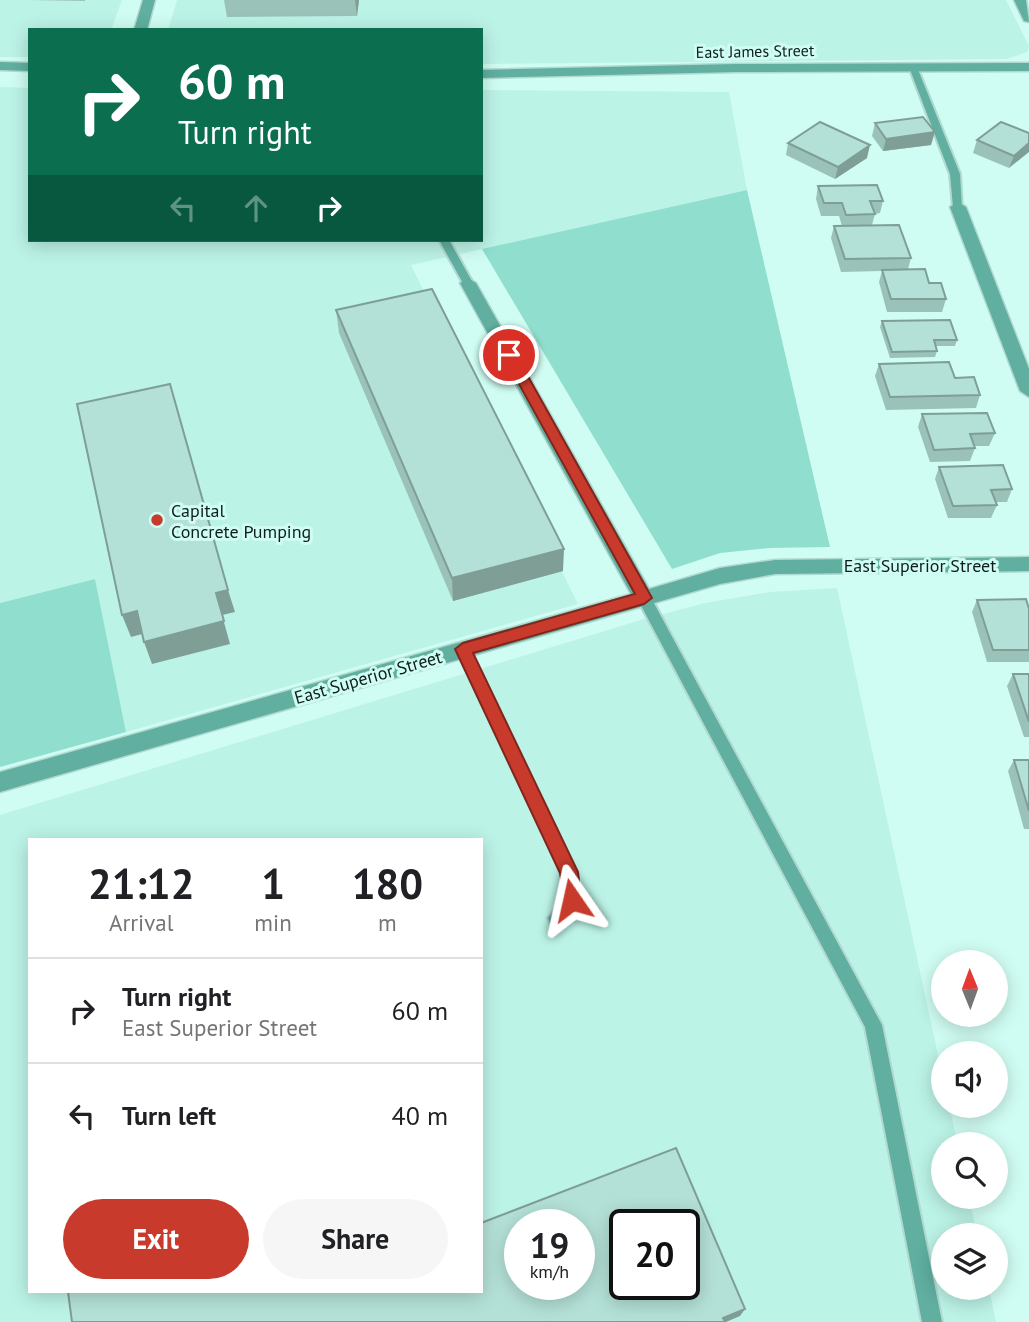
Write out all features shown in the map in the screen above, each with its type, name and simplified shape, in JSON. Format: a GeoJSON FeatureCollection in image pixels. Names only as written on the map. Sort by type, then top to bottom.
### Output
{"type":"FeatureCollection","features":[{"type":"Feature","properties":{"kind":"street"},"geometry":{"type":"LineString","coordinates":[[142,28],[149,0]]}},
{"type":"Feature","properties":{"kind":"street"},"geometry":{"type":"LineString","coordinates":[[1020,0],[1029,18]]}},
{"type":"Feature","properties":{"kind":"street"},"geometry":{"type":"LineString","coordinates":[[0,66],[28,67]]}},
{"type":"Feature","properties":{"kind":"street","name":"East James Street"},"geometry":{"type":"LineString","coordinates":[[483,74],[608,74],[736,68],[1029,67]]}},
{"type":"Feature","properties":{"kind":"street"},"geometry":{"type":"LineString","coordinates":[[958,207],[1029,391]]}},
{"type":"Feature","properties":{"kind":"street"},"geometry":{"type":"LineString","coordinates":[[468,282],[644,598]]}},
{"type":"Feature","properties":{"kind":"street","name":"East Superior Street"},"geometry":{"type":"LineString","coordinates":[[0,782],[720,576],[775,567],[1029,564]]}},
{"type":"Feature","properties":{"kind":"lane"},"geometry":{"type":"LineString","coordinates":[[913,67],[955,174],[958,207]]}},
{"type":"Feature","properties":{"kind":"lane"},"geometry":{"type":"LineString","coordinates":[[445,242],[468,282]]}},
{"type":"Feature","properties":{"kind":"lane"},"geometry":{"type":"LineString","coordinates":[[644,598],[873,1025],[932,1322]]}},
{"type":"Feature","properties":{"kind":"lane"},"geometry":{"type":"LineString","coordinates":[[463,649],[569,872],[572,900],[556,918]]}},
{"type":"Feature","properties":{"kind":"shaded area"},"geometry":{"type":"Polygon","coordinates":[[[0,0],[122,0],[112,28],[28,28],[28,57],[0,57],[0,0]]]}},
{"type":"Feature","properties":{"kind":"shaded area"},"geometry":{"type":"Polygon","coordinates":[[[177,0],[1006,0],[1029,46],[1027,52],[1007,59],[483,64],[483,28],[169,28],[177,0]]]}},
{"type":"Feature","properties":{"kind":"shaded area"},"geometry":{"type":"Polygon","coordinates":[[[0,87],[28,88],[28,242],[483,242],[483,90],[729,92],[747,190],[411,265],[578,604],[126,732],[95,579],[0,603],[0,87]]]}},
{"type":"Feature","properties":{"kind":"shaded area"},"geometry":{"type":"Polygon","coordinates":[[[747,190],[830,547],[770,548],[720,553],[672,569],[482,249],[747,190]]]}},
{"type":"Feature","properties":{"kind":"shaded area"},"geometry":{"type":"Polygon","coordinates":[[[95,579],[126,732],[0,767],[0,603],[95,579]]]}},
{"type":"Feature","properties":{"kind":"shaded area"},"geometry":{"type":"Polygon","coordinates":[[[837,588],[935,1041],[931,1041],[931,1118],[952,1118],[955,1132],[931,1132],[931,1209],[972,1209],[974,1223],[931,1223],[931,1300],[991,1300],[996,1322],[0,1322],[0,815],[644,619],[705,603],[770,592],[837,588]]]}},
{"type":"Feature","properties":{"kind":"building"},"geometry":{"type":"Polygon","coordinates":[[[923,117],[935,132],[886,139],[875,123],[923,117]]]}},
{"type":"Feature","properties":{"kind":"building"},"geometry":{"type":"Polygon","coordinates":[[[820,122],[870,145],[838,167],[788,143],[820,122]]]}},
{"type":"Feature","properties":{"kind":"building"},"geometry":{"type":"Polygon","coordinates":[[[1001,122],[1029,133],[1029,143],[1014,156],[977,140],[1001,122]]]}},
{"type":"Feature","properties":{"kind":"building"},"geometry":{"type":"Polygon","coordinates":[[[877,185],[883,201],[870,201],[875,214],[846,215],[842,203],[824,203],[818,186],[877,185]]]}},
{"type":"Feature","properties":{"kind":"building"},"geometry":{"type":"Polygon","coordinates":[[[899,225],[911,258],[845,259],[834,226],[899,225]]]}},
{"type":"Feature","properties":{"kind":"building"},"geometry":{"type":"Polygon","coordinates":[[[925,269],[929,283],[941,283],[946,299],[891,299],[882,270],[925,269]]]}},
{"type":"Feature","properties":{"kind":"building"},"geometry":{"type":"Polygon","coordinates":[[[432,289],[564,549],[452,578],[336,310],[432,289]]]}},
{"type":"Feature","properties":{"kind":"building"},"geometry":{"type":"Polygon","coordinates":[[[950,320],[957,340],[934,340],[937,351],[892,352],[882,321],[950,320]]]}},
{"type":"Feature","properties":{"kind":"building"},"geometry":{"type":"Polygon","coordinates":[[[949,362],[955,378],[974,377],[980,395],[890,397],[879,364],[949,362]]]}},
{"type":"Feature","properties":{"kind":"building","name":"Capital Concrete Pumping"},"geometry":{"type":"Polygon","coordinates":[[[170,384],[228,590],[216,593],[224,621],[144,642],[137,611],[122,615],[77,404],[170,384]]]}},
{"type":"Feature","properties":{"kind":"building"},"geometry":{"type":"Polygon","coordinates":[[[987,413],[995,433],[970,434],[975,448],[934,450],[922,414],[987,413]]]}},
{"type":"Feature","properties":{"kind":"building"},"geometry":{"type":"Polygon","coordinates":[[[1003,465],[1012,489],[991,490],[997,505],[953,506],[939,467],[1003,465]]]}},
{"type":"Feature","properties":{"kind":"building"},"geometry":{"type":"Polygon","coordinates":[[[1026,599],[1029,609],[1029,650],[993,650],[977,600],[1026,599]]]}},
{"type":"Feature","properties":{"kind":"building"},"geometry":{"type":"Polygon","coordinates":[[[1013,674],[1029,674],[1029,722],[1013,674]]]}},
{"type":"Feature","properties":{"kind":"building"},"geometry":{"type":"Polygon","coordinates":[[[1014,760],[1029,760],[1029,811],[1014,760]]]}},
{"type":"Feature","properties":{"kind":"building"},"geometry":{"type":"Polygon","coordinates":[[[676,1148],[745,1309],[723,1318],[725,1322],[72,1322],[68,1293],[483,1293],[483,1222],[504,1214],[504,1300],[595,1300],[595,1209],[517,1209],[676,1148]]]}},
{"type":"Feature","properties":{"kind":"place","name":"Capital Concrete Pumping"},"geometry":{"type":"Point","coordinates":[157,520]}},
{"type":"Feature","properties":{"kind":"route"},"geometry":{"type":"LineString","coordinates":[[509,355],[644,598],[463,649],[569,872],[572,900]]}}]}
